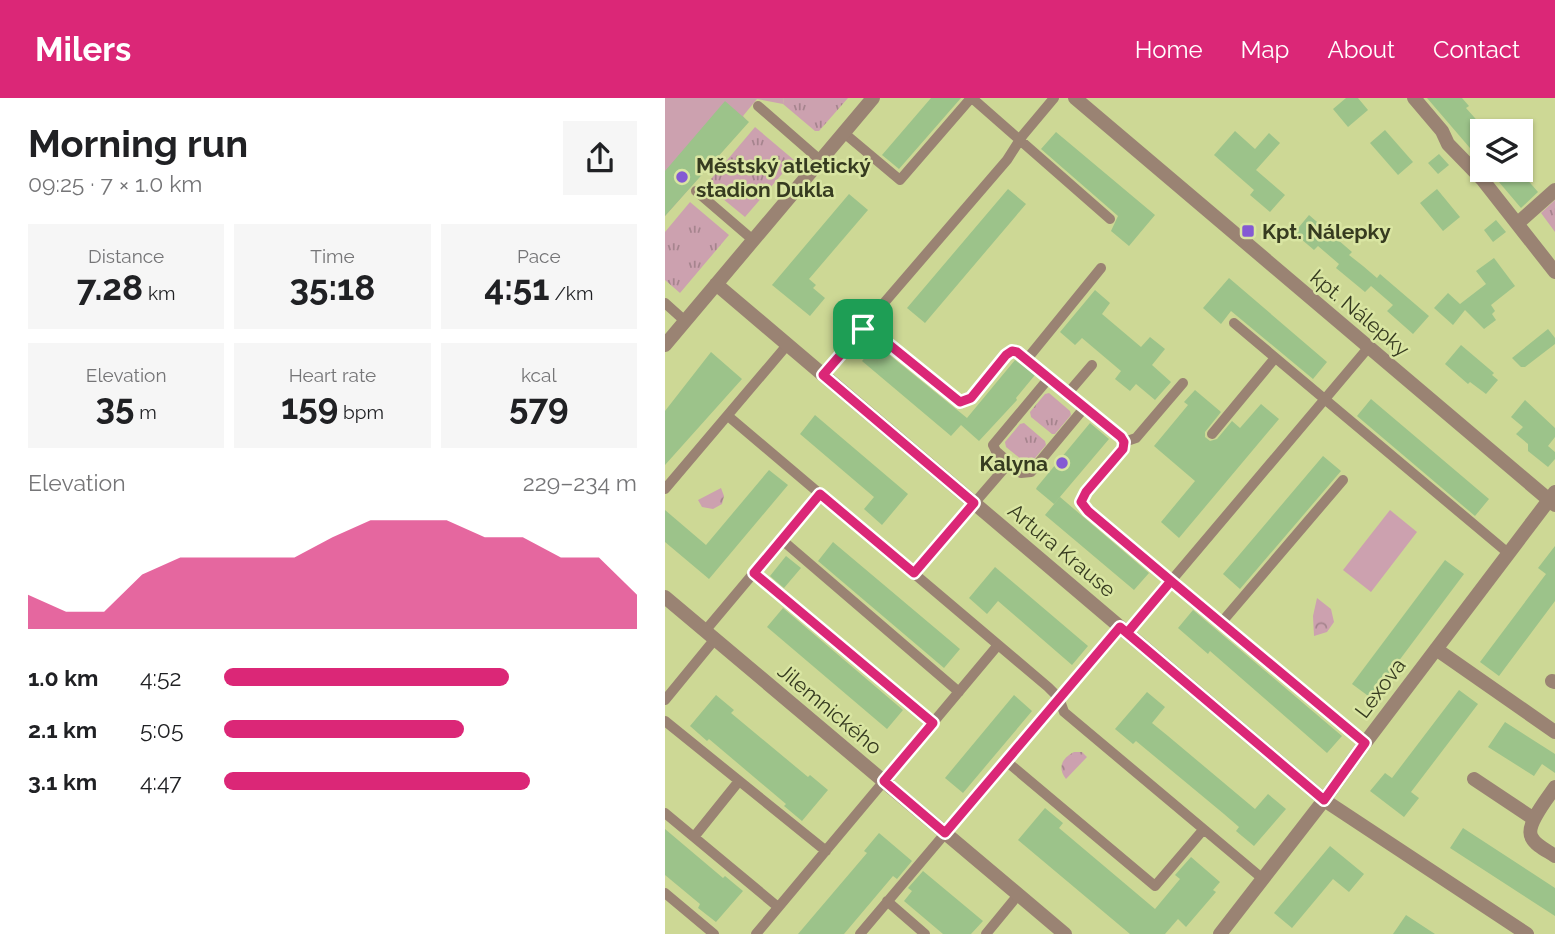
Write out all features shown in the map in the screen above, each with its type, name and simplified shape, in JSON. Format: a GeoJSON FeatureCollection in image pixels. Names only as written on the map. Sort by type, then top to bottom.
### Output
{"type":"FeatureCollection","features":[{"type":"Feature","properties":{"kind":"street"},"geometry":{"type":"LineString","coordinates":[[665,345],[873,98]]}},
{"type":"Feature","properties":{"kind":"street","name":"kpt. Nálepky"},"geometry":{"type":"LineString","coordinates":[[1075,98],[1368,348],[1553,499]]}},
{"type":"Feature","properties":{"kind":"street"},"geometry":{"type":"LineString","coordinates":[[1414,98],[1442,131],[1448,145],[1482,179],[1555,272]]}},
{"type":"Feature","properties":{"kind":"street"},"geometry":{"type":"LineString","coordinates":[[1518,223],[1555,190]]}},
{"type":"Feature","properties":{"kind":"street","name":"Artura Krause"},"geometry":{"type":"LineString","coordinates":[[716,284],[1324,800],[1527,934]]}},
{"type":"Feature","properties":{"kind":"street","name":"Lexova"},"geometry":{"type":"LineString","coordinates":[[1220,934],[1324,800],[1508,553],[1553,499]]}},
{"type":"Feature","properties":{"kind":"street","name":"Jilemnického"},"geometry":{"type":"LineString","coordinates":[[665,597],[1065,934]]}},
{"type":"Feature","properties":{"kind":"street"},"geometry":{"type":"LineString","coordinates":[[1436,649],[1555,732]]}},
{"type":"Feature","properties":{"kind":"street"},"geometry":{"type":"LineString","coordinates":[[1474,779],[1534,819]]}},
{"type":"Feature","properties":{"kind":"street"},"geometry":{"type":"LineString","coordinates":[[1555,787],[1534,819],[1530,831],[1531,838],[1555,856]]}},
{"type":"Feature","properties":{"kind":"lane"},"geometry":{"type":"LineString","coordinates":[[844,133],[900,180],[971,98],[1110,219]]}},
{"type":"Feature","properties":{"kind":"lane"},"geometry":{"type":"LineString","coordinates":[[823,375],[1007,160],[1054,98]]}},
{"type":"Feature","properties":{"kind":"lane"},"geometry":{"type":"LineString","coordinates":[[758,106],[820,160]]}},
{"type":"Feature","properties":{"kind":"lane"},"geometry":{"type":"LineString","coordinates":[[696,191],[753,240]]}},
{"type":"Feature","properties":{"kind":"lane"},"geometry":{"type":"LineString","coordinates":[[1027,359],[1101,268]]}},
{"type":"Feature","properties":{"kind":"lane"},"geometry":{"type":"LineString","coordinates":[[665,303],[685,321]]}},
{"type":"Feature","properties":{"kind":"lane"},"geometry":{"type":"LineString","coordinates":[[1234,323],[1508,553]]}},
{"type":"Feature","properties":{"kind":"lane"},"geometry":{"type":"LineString","coordinates":[[865,325],[960,402],[971,398],[1009,352],[1017,352],[1124,442]]}},
{"type":"Feature","properties":{"kind":"lane"},"geometry":{"type":"LineString","coordinates":[[665,489],[787,344]]}},
{"type":"Feature","properties":{"kind":"lane"},"geometry":{"type":"LineString","coordinates":[[860,934],[1059,698],[1171,581],[1368,348]]}},
{"type":"Feature","properties":{"kind":"lane"},"geometry":{"type":"LineString","coordinates":[[1212,434],[1275,358]]}},
{"type":"Feature","properties":{"kind":"lane"},"geometry":{"type":"LineString","coordinates":[[1068,393],[1091,365]]}},
{"type":"Feature","properties":{"kind":"lane"},"geometry":{"type":"LineString","coordinates":[[1049,377],[994,442],[993,449],[1009,463],[1021,472],[1031,472],[1085,407]]}},
{"type":"Feature","properties":{"kind":"lane"},"geometry":{"type":"LineString","coordinates":[[1124,442],[1136,438],[1183,383]]}},
{"type":"Feature","properties":{"kind":"lane"},"geometry":{"type":"LineString","coordinates":[[728,416],[999,645],[1059,698],[1065,712],[1263,879]]}},
{"type":"Feature","properties":{"kind":"lane"},"geometry":{"type":"LineString","coordinates":[[1124,442],[1123,449],[1086,492],[1081,502],[1088,511],[1365,743]]}},
{"type":"Feature","properties":{"kind":"lane"},"geometry":{"type":"LineString","coordinates":[[914,573],[1009,463]]}},
{"type":"Feature","properties":{"kind":"lane"},"geometry":{"type":"LineString","coordinates":[[1221,623],[1343,480]]}},
{"type":"Feature","properties":{"kind":"lane"},"geometry":{"type":"LineString","coordinates":[[665,700],[754,573],[820,494]]}},
{"type":"Feature","properties":{"kind":"lane"},"geometry":{"type":"LineString","coordinates":[[782,540],[959,692]]}},
{"type":"Feature","properties":{"kind":"lane"},"geometry":{"type":"LineString","coordinates":[[754,573],[933,723]]}},
{"type":"Feature","properties":{"kind":"lane"},"geometry":{"type":"LineString","coordinates":[[756,934],[999,645]]}},
{"type":"Feature","properties":{"kind":"lane"},"geometry":{"type":"LineString","coordinates":[[665,721],[826,851]]}},
{"type":"Feature","properties":{"kind":"lane"},"geometry":{"type":"LineString","coordinates":[[1006,761],[1155,886],[1203,830]]}},
{"type":"Feature","properties":{"kind":"lane"},"geometry":{"type":"LineString","coordinates":[[694,837],[739,780]]}},
{"type":"Feature","properties":{"kind":"lane"},"geometry":{"type":"LineString","coordinates":[[665,813],[778,907]]}},
{"type":"Feature","properties":{"kind":"lane"},"geometry":{"type":"LineString","coordinates":[[665,893],[714,934]]}},
{"type":"Feature","properties":{"kind":"lane"},"geometry":{"type":"LineString","coordinates":[[986,934],[1018,895]]}},
{"type":"Feature","properties":{"kind":"lane"},"geometry":{"type":"LineString","coordinates":[[887,901],[925,934]]}},
{"type":"Feature","properties":{"kind":"green space","name":"Městský atletický stadion Dukla"},"geometry":{"type":"Polygon","coordinates":[[[665,98],[784,98],[783,104],[757,99],[743,116],[748,122],[665,216],[665,98]]]}},
{"type":"Feature","properties":{"kind":"green space"},"geometry":{"type":"Polygon","coordinates":[[[784,98],[848,98],[819,131],[815,131],[783,104],[784,98]]]}},
{"type":"Feature","properties":{"kind":"green space"},"geometry":{"type":"Polygon","coordinates":[[[755,127],[794,160],[745,217],[706,185],[755,127]]]}},
{"type":"Feature","properties":{"kind":"green space"},"geometry":{"type":"Polygon","coordinates":[[[1555,200],[1555,232],[1541,213],[1555,200]]]}},
{"type":"Feature","properties":{"kind":"green space"},"geometry":{"type":"Polygon","coordinates":[[[690,202],[729,235],[680,293],[665,280],[665,232],[690,202]]]}},
{"type":"Feature","properties":{"kind":"green space"},"geometry":{"type":"Polygon","coordinates":[[[1049,393],[1070,411],[1071,415],[1055,434],[1031,417],[1030,412],[1045,394],[1049,393]]]}},
{"type":"Feature","properties":{"kind":"green space"},"geometry":{"type":"Polygon","coordinates":[[[1024,423],[1045,441],[1046,445],[1030,464],[1006,447],[1005,442],[1020,424],[1024,423]]]}},
{"type":"Feature","properties":{"kind":"green space"},"geometry":{"type":"Polygon","coordinates":[[[721,488],[724,496],[722,504],[713,509],[702,507],[698,500],[721,488]]]}},
{"type":"Feature","properties":{"kind":"green space"},"geometry":{"type":"Polygon","coordinates":[[[1390,510],[1417,532],[1371,592],[1343,570],[1390,510]]]}},
{"type":"Feature","properties":{"kind":"green space"},"geometry":{"type":"Polygon","coordinates":[[[1317,598],[1331,609],[1334,622],[1327,632],[1314,636],[1313,616],[1317,598]]]}},
{"type":"Feature","properties":{"kind":"green space"},"geometry":{"type":"Polygon","coordinates":[[[1074,752],[1082,752],[1087,757],[1066,779],[1061,767],[1066,757],[1074,752]]]}},
{"type":"Feature","properties":{"kind":"building"},"geometry":{"type":"Polygon","coordinates":[[[931,98],[961,98],[899,169],[882,155],[931,98]]]}},
{"type":"Feature","properties":{"kind":"building"},"geometry":{"type":"Polygon","coordinates":[[[1346,98],[1358,98],[1368,110],[1348,127],[1333,109],[1346,98]]]}},
{"type":"Feature","properties":{"kind":"building"},"geometry":{"type":"Polygon","coordinates":[[[1427,98],[1462,98],[1469,106],[1466,108],[1476,119],[1470,119],[1470,148],[1427,98]]]}},
{"type":"Feature","properties":{"kind":"building"},"geometry":{"type":"Polygon","coordinates":[[[725,101],[749,122],[665,216],[665,171],[725,101]]]}},
{"type":"Feature","properties":{"kind":"building"},"geometry":{"type":"Polygon","coordinates":[[[1385,130],[1413,162],[1398,175],[1370,143],[1385,130]]]}},
{"type":"Feature","properties":{"kind":"building"},"geometry":{"type":"Polygon","coordinates":[[[1235,131],[1255,149],[1269,133],[1280,143],[1256,170],[1285,195],[1270,212],[1250,195],[1254,190],[1214,155],[1235,131]]]}},
{"type":"Feature","properties":{"kind":"building"},"geometry":{"type":"Polygon","coordinates":[[[1056,132],[1155,215],[1129,246],[1111,231],[1118,216],[1041,149],[1056,132]]]}},
{"type":"Feature","properties":{"kind":"building"},"geometry":{"type":"Polygon","coordinates":[[[1439,154],[1449,165],[1438,174],[1428,163],[1439,154]]]}},
{"type":"Feature","properties":{"kind":"building"},"geometry":{"type":"Polygon","coordinates":[[[1499,182],[1529,182],[1538,192],[1521,208],[1499,182]]]}},
{"type":"Feature","properties":{"kind":"building"},"geometry":{"type":"Polygon","coordinates":[[[1008,189],[1026,204],[925,323],[907,308],[1008,189]]]}},
{"type":"Feature","properties":{"kind":"building"},"geometry":{"type":"Polygon","coordinates":[[[1437,189],[1460,217],[1443,231],[1420,203],[1437,189]]]}},
{"type":"Feature","properties":{"kind":"building"},"geometry":{"type":"Polygon","coordinates":[[[849,194],[868,210],[809,279],[816,285],[813,288],[825,298],[810,316],[772,285],[849,194]]]}},
{"type":"Feature","properties":{"kind":"building"},"geometry":{"type":"Polygon","coordinates":[[[1309,215],[1352,252],[1349,255],[1377,278],[1380,274],[1429,316],[1413,334],[1387,311],[1393,305],[1371,286],[1365,292],[1336,268],[1339,264],[1318,246],[1314,250],[1294,233],[1309,215]]]}},
{"type":"Feature","properties":{"kind":"building"},"geometry":{"type":"Polygon","coordinates":[[[1496,220],[1506,232],[1493,242],[1484,230],[1496,220]]]}},
{"type":"Feature","properties":{"kind":"building"},"geometry":{"type":"Polygon","coordinates":[[[1494,258],[1515,286],[1491,305],[1496,320],[1484,329],[1465,310],[1453,325],[1434,308],[1448,293],[1460,304],[1486,284],[1476,271],[1494,258]]]}},
{"type":"Feature","properties":{"kind":"building"},"geometry":{"type":"Polygon","coordinates":[[[1229,278],[1327,362],[1313,379],[1231,311],[1221,324],[1203,308],[1229,278]]]}},
{"type":"Feature","properties":{"kind":"building"},"geometry":{"type":"Polygon","coordinates":[[[1095,290],[1110,303],[1102,314],[1141,347],[1150,337],[1165,349],[1152,365],[1171,382],[1155,400],[1136,384],[1130,391],[1115,379],[1121,371],[1082,338],[1075,345],[1060,332],[1095,290]]]}},
{"type":"Feature","properties":{"kind":"building"},"geometry":{"type":"Polygon","coordinates":[[[1548,329],[1555,338],[1555,344],[1525,367],[1521,367],[1512,358],[1548,329]]]}},
{"type":"Feature","properties":{"kind":"building"},"geometry":{"type":"Polygon","coordinates":[[[876,344],[967,418],[1015,360],[1035,375],[1017,400],[979,441],[961,425],[951,436],[862,361],[876,344]]]}},
{"type":"Feature","properties":{"kind":"building"},"geometry":{"type":"Polygon","coordinates":[[[1461,345],[1494,373],[1492,375],[1498,380],[1486,394],[1470,382],[1468,384],[1445,364],[1461,345]]]}},
{"type":"Feature","properties":{"kind":"building"},"geometry":{"type":"Polygon","coordinates":[[[711,352],[742,379],[665,465],[665,411],[711,352]]]}},
{"type":"Feature","properties":{"kind":"building"},"geometry":{"type":"Polygon","coordinates":[[[1195,390],[1221,412],[1205,432],[1205,437],[1210,441],[1217,439],[1232,421],[1240,428],[1261,404],[1279,419],[1179,538],[1161,522],[1195,481],[1154,446],[1188,405],[1184,402],[1195,390]]]}},
{"type":"Feature","properties":{"kind":"building"},"geometry":{"type":"Polygon","coordinates":[[[1371,399],[1489,499],[1475,516],[1357,416],[1371,399]]]}},
{"type":"Feature","properties":{"kind":"building"},"geometry":{"type":"Polygon","coordinates":[[[1525,400],[1555,428],[1555,437],[1548,446],[1555,452],[1555,459],[1548,467],[1528,451],[1528,444],[1516,434],[1523,427],[1511,417],[1525,400]]]}},
{"type":"Feature","properties":{"kind":"building"},"geometry":{"type":"Polygon","coordinates":[[[815,415],[908,494],[882,525],[864,509],[874,497],[800,434],[815,415]]]}},
{"type":"Feature","properties":{"kind":"building"},"geometry":{"type":"Polygon","coordinates":[[[1090,423],[1109,439],[1054,504],[1036,489],[1090,423]]]}},
{"type":"Feature","properties":{"kind":"building"},"geometry":{"type":"Polygon","coordinates":[[[1323,456],[1341,471],[1240,589],[1223,574],[1323,456]]]}},
{"type":"Feature","properties":{"kind":"building"},"geometry":{"type":"Polygon","coordinates":[[[769,470],[788,485],[709,579],[665,542],[665,510],[706,545],[769,470]]]}},
{"type":"Feature","properties":{"kind":"building"},"geometry":{"type":"Polygon","coordinates":[[[1060,497],[1149,573],[1134,590],[1045,515],[1060,497]]]}},
{"type":"Feature","properties":{"kind":"building"},"geometry":{"type":"Polygon","coordinates":[[[833,542],[960,649],[944,668],[818,561],[833,542]]]}},
{"type":"Feature","properties":{"kind":"building"},"geometry":{"type":"Polygon","coordinates":[[[1555,546],[1555,601],[1499,676],[1480,662],[1546,574],[1538,568],[1555,546]]]}},
{"type":"Feature","properties":{"kind":"building"},"geometry":{"type":"Polygon","coordinates":[[[786,556],[801,568],[784,588],[770,576],[786,556]]]}},
{"type":"Feature","properties":{"kind":"building"},"geometry":{"type":"Polygon","coordinates":[[[1445,560],[1464,574],[1371,698],[1352,684],[1445,560]]]}},
{"type":"Feature","properties":{"kind":"building"},"geometry":{"type":"Polygon","coordinates":[[[995,567],[1088,646],[1072,665],[998,601],[987,614],[969,598],[995,567]]]}},
{"type":"Feature","properties":{"kind":"building"},"geometry":{"type":"Polygon","coordinates":[[[783,608],[903,710],[887,729],[767,627],[783,608]]]}},
{"type":"Feature","properties":{"kind":"building"},"geometry":{"type":"Polygon","coordinates":[[[1193,610],[1342,736],[1327,753],[1210,651],[1208,654],[1178,628],[1193,610]]]}},
{"type":"Feature","properties":{"kind":"building"},"geometry":{"type":"Polygon","coordinates":[[[1459,690],[1478,704],[1411,792],[1419,798],[1404,817],[1370,791],[1385,773],[1392,778],[1459,690]]]}},
{"type":"Feature","properties":{"kind":"building"},"geometry":{"type":"Polygon","coordinates":[[[1147,692],[1165,707],[1152,723],[1255,809],[1268,794],[1286,809],[1254,846],[1236,831],[1239,827],[1224,814],[1136,741],[1133,744],[1115,729],[1147,692]]]}},
{"type":"Feature","properties":{"kind":"building"},"geometry":{"type":"Polygon","coordinates":[[[716,695],[734,710],[731,713],[808,777],[810,775],[828,790],[802,821],[784,806],[786,804],[690,726],[716,695]]]}},
{"type":"Feature","properties":{"kind":"building"},"geometry":{"type":"Polygon","coordinates":[[[1014,695],[1032,711],[963,793],[945,778],[1014,695]]]}},
{"type":"Feature","properties":{"kind":"building"},"geometry":{"type":"Polygon","coordinates":[[[1505,722],[1555,754],[1555,773],[1542,764],[1534,776],[1488,747],[1505,722]]]}},
{"type":"Feature","properties":{"kind":"building"},"geometry":{"type":"Polygon","coordinates":[[[1045,808],[1063,823],[1059,828],[1155,909],[1180,879],[1175,875],[1191,857],[1220,882],[1213,890],[1216,892],[1186,927],[1178,919],[1165,934],[1130,934],[1018,840],[1045,808]]]}},
{"type":"Feature","properties":{"kind":"building"},"geometry":{"type":"Polygon","coordinates":[[[1463,828],[1555,888],[1555,916],[1450,848],[1463,828]]]}},
{"type":"Feature","properties":{"kind":"building"},"geometry":{"type":"Polygon","coordinates":[[[665,829],[723,878],[725,876],[743,891],[716,922],[698,908],[700,904],[665,875],[665,829]]]}},
{"type":"Feature","properties":{"kind":"building"},"geometry":{"type":"Polygon","coordinates":[[[879,833],[912,861],[897,879],[893,876],[844,934],[798,934],[867,853],[864,851],[879,833]]]}},
{"type":"Feature","properties":{"kind":"building"},"geometry":{"type":"Polygon","coordinates":[[[1330,846],[1364,874],[1349,892],[1333,879],[1292,928],[1274,913],[1330,846]]]}},
{"type":"Feature","properties":{"kind":"building"},"geometry":{"type":"Polygon","coordinates":[[[923,871],[983,921],[971,934],[943,934],[904,901],[912,891],[908,888],[923,871]]]}},
{"type":"Feature","properties":{"kind":"building"},"geometry":{"type":"Polygon","coordinates":[[[1406,915],[1435,934],[1393,934],[1406,915]]]}},
{"type":"Feature","properties":{"kind":"place","name":"Městský atletický stadion Dukla"},"geometry":{"type":"Point","coordinates":[682,177]}},
{"type":"Feature","properties":{"kind":"place","name":"Kpt. Nálepky"},"geometry":{"type":"Point","coordinates":[1248,231]}},
{"type":"Feature","properties":{"kind":"place","name":"Kalyna"},"geometry":{"type":"Point","coordinates":[1062,463]}},
{"type":"Feature","properties":{"kind":"route"},"geometry":{"type":"LineString","coordinates":[[863,329],[823,375],[974,503],[914,573],[820,494],[754,573],[933,723],[884,781],[945,833],[1120,627],[1127,633],[1171,581],[1365,743],[1324,800],[1127,633],[1134,625],[1171,581],[1083,507],[1081,502],[1086,492],[1123,449],[1124,442],[1121,437],[1017,352],[1012,351],[1006,355],[971,398],[960,402],[865,325],[863,329]]}}]}
